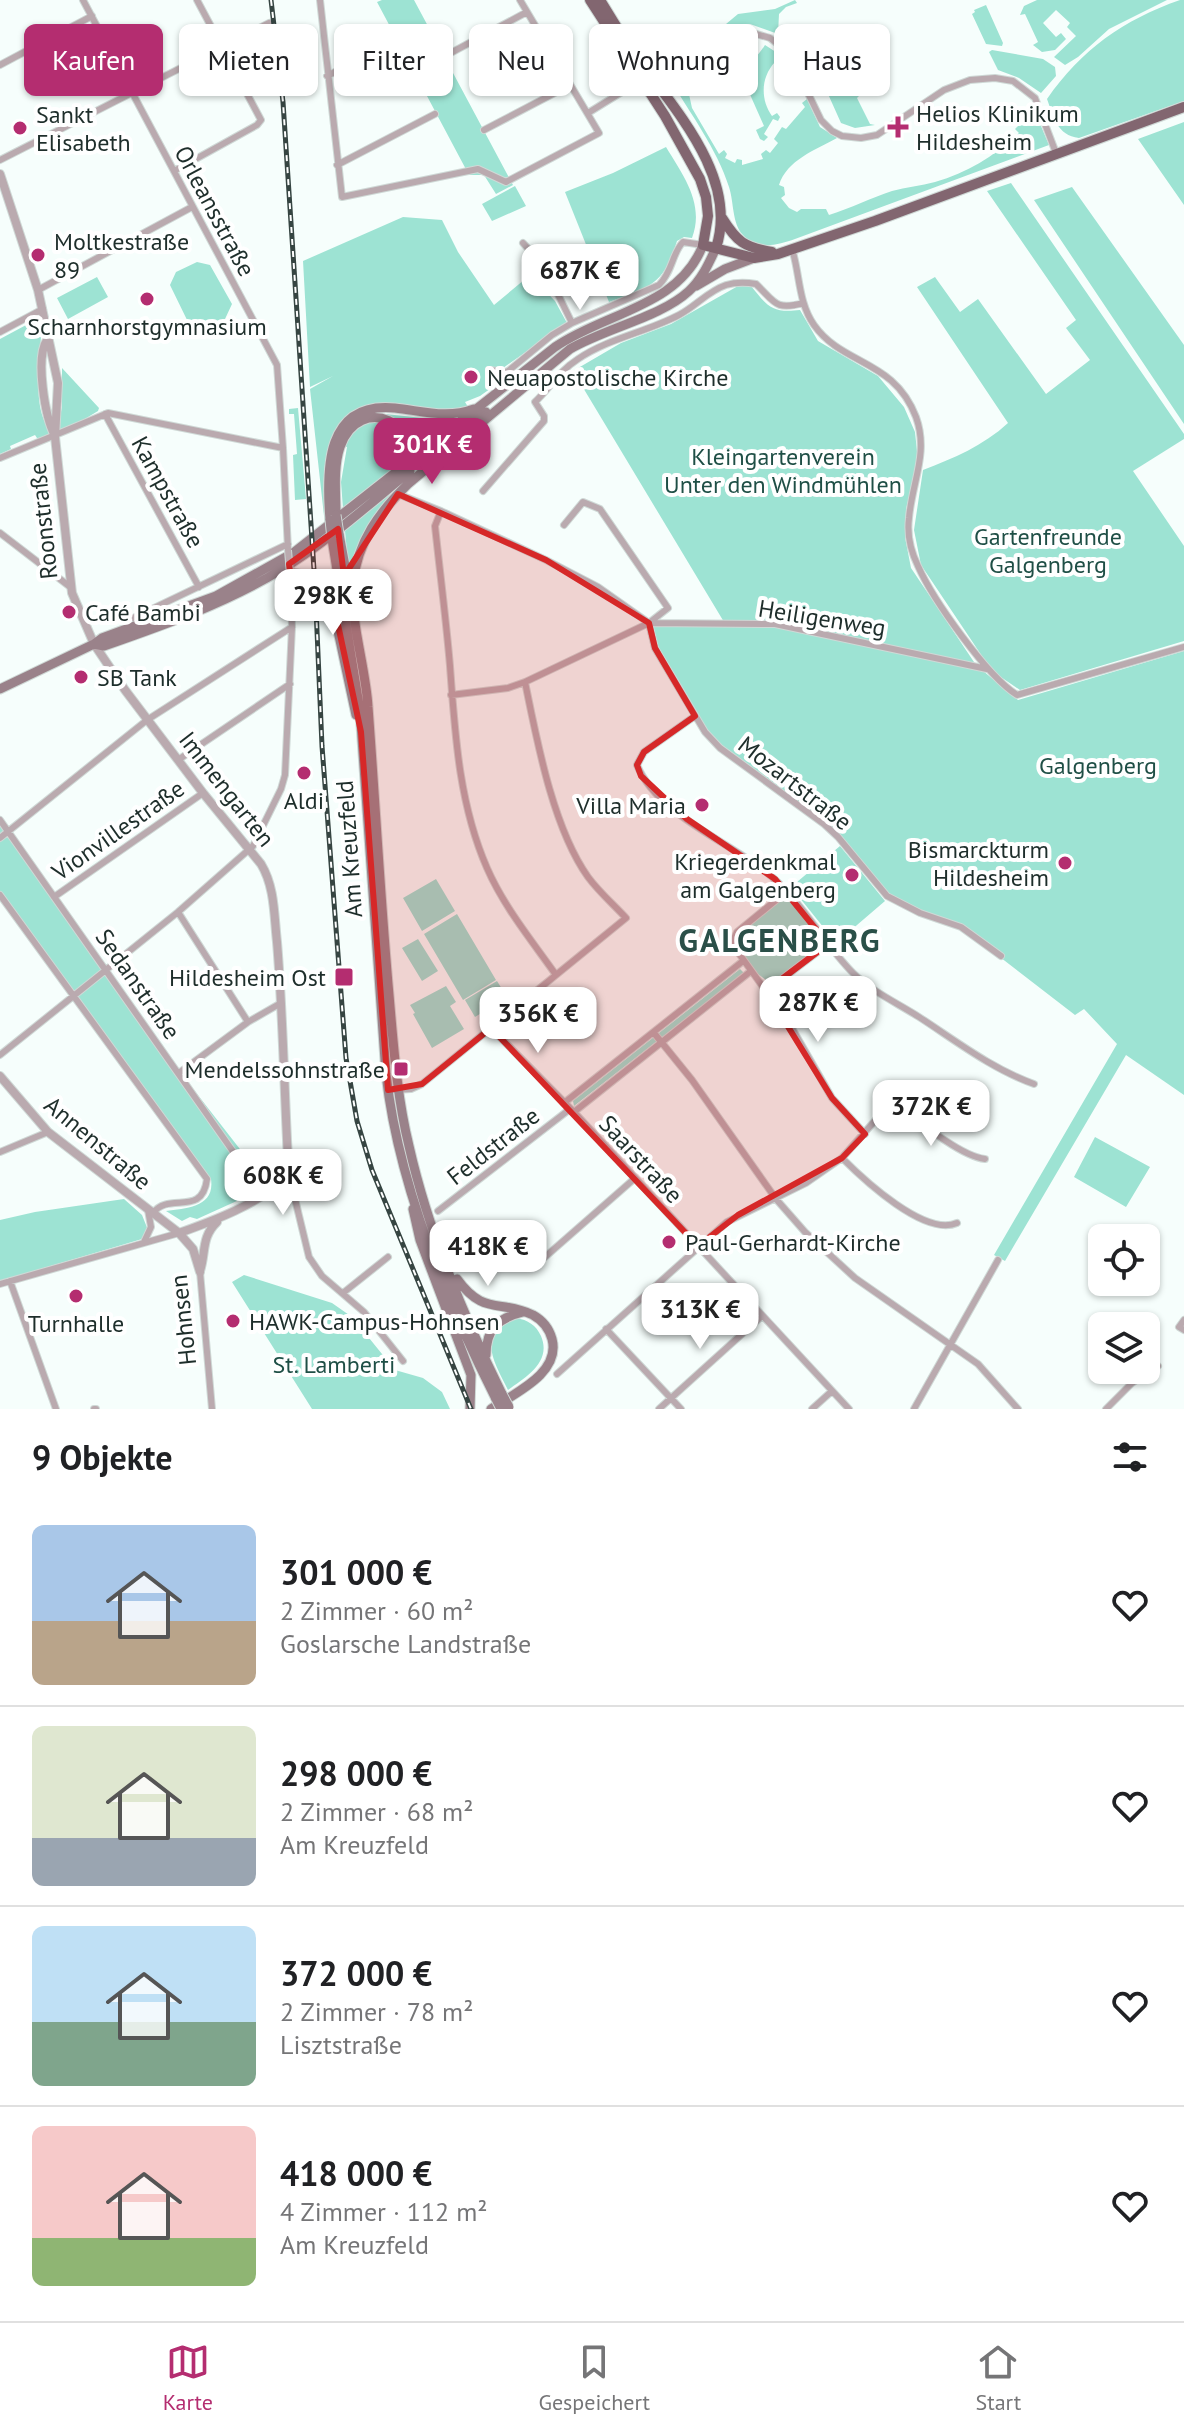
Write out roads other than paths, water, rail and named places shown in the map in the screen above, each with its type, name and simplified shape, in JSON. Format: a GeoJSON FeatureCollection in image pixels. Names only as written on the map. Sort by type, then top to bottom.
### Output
{"type":"FeatureCollection","features":[{"type":"Feature","properties":{"kind":"main road"},"geometry":{"type":"LineString","coordinates":[[590,0],[607,24]]}},
{"type":"Feature","properties":{"kind":"main road"},"geometry":{"type":"LineString","coordinates":[[600,0],[614,24]]}},
{"type":"Feature","properties":{"kind":"main road"},"geometry":{"type":"LineString","coordinates":[[0,689],[102,638],[179,611],[247,580],[293,553],[555,347],[578,332],[668,291],[687,273],[703,245],[708,216],[703,187],[656,96]]}},
{"type":"Feature","properties":{"kind":"main road"},"geometry":{"type":"LineString","coordinates":[[662,96],[677,112],[707,163],[716,185],[722,218],[716,248],[701,278],[690,290]]}},
{"type":"Feature","properties":{"kind":"main road"},"geometry":{"type":"LineString","coordinates":[[94,644],[104,646],[194,614],[279,571],[339,518],[459,431],[509,399],[582,343],[668,305],[721,271],[875,221],[1184,107]]}},
{"type":"Feature","properties":{"kind":"main road"},"geometry":{"type":"LineString","coordinates":[[722,218],[739,241],[749,248],[778,254]]}},
{"type":"Feature","properties":{"kind":"main road"},"geometry":{"type":"LineString","coordinates":[[703,245],[754,258]]}},
{"type":"Feature","properties":{"kind":"main road","name":"Am Kreuzfeld"},"geometry":{"type":"LineString","coordinates":[[499,1396],[418,1181],[402,1116],[381,902],[368,703],[352,603],[360,549],[377,517],[398,494],[509,399]]}},
{"type":"Feature","properties":{"kind":"main road"},"geometry":{"type":"LineString","coordinates":[[339,518],[330,461],[336,438],[352,417],[381,408],[451,415],[481,406]]}},
{"type":"Feature","properties":{"kind":"main road"},"geometry":{"type":"LineString","coordinates":[[352,603],[336,537],[339,518],[336,482],[340,446],[354,426],[369,417],[382,417],[393,422],[406,444],[404,460],[380,487]]}},
{"type":"Feature","properties":{"kind":"main road","name":"Am Kreuzfeld"},"geometry":{"type":"LineString","coordinates":[[336,537],[356,676],[388,1090],[395,1138],[408,1182],[471,1350],[499,1396]]}},
{"type":"Feature","properties":{"kind":"main road"},"geometry":{"type":"LineString","coordinates":[[279,571],[319,578],[329,589],[361,732]]}},
{"type":"Feature","properties":{"kind":"main road"},"geometry":{"type":"LineString","coordinates":[[408,1182],[420,1240],[471,1375],[470,1409]]}},
{"type":"Feature","properties":{"kind":"main road"},"geometry":{"type":"LineString","coordinates":[[448,1267],[479,1302],[523,1312],[540,1320],[548,1329],[553,1346],[551,1361],[545,1370],[491,1409]]}},
{"type":"Feature","properties":{"kind":"main road"},"geometry":{"type":"LineString","coordinates":[[487,1363],[486,1342],[496,1323],[523,1312]]}},
{"type":"Feature","properties":{"kind":"main road"},"geometry":{"type":"LineString","coordinates":[[499,1396],[507,1408]]}},
{"type":"Feature","properties":{"kind":"street","name":"Orleansstraße"},"geometry":{"type":"LineString","coordinates":[[83,0],[96,24]]}},
{"type":"Feature","properties":{"kind":"street"},"geometry":{"type":"LineString","coordinates":[[197,0],[210,24]]}},
{"type":"Feature","properties":{"kind":"street"},"geometry":{"type":"LineString","coordinates":[[320,0],[342,197],[482,169],[503,182],[511,180],[599,133],[573,90]]}},
{"type":"Feature","properties":{"kind":"street"},"geometry":{"type":"LineString","coordinates":[[520,0],[534,24]]}},
{"type":"Feature","properties":{"kind":"street"},"geometry":{"type":"LineString","coordinates":[[453,52],[527,12]]}},
{"type":"Feature","properties":{"kind":"street"},"geometry":{"type":"LineString","coordinates":[[0,65],[92,16]]}},
{"type":"Feature","properties":{"kind":"street"},"geometry":{"type":"LineString","coordinates":[[758,34],[782,46],[792,57],[821,120],[842,136],[861,138],[877,135],[949,87],[978,79],[1000,78],[1017,83],[1035,98],[1056,153]]}},
{"type":"Feature","properties":{"kind":"street"},"geometry":{"type":"LineString","coordinates":[[327,76],[334,72]]}},
{"type":"Feature","properties":{"kind":"street"},"geometry":{"type":"LineString","coordinates":[[0,160],[126,96]]}},
{"type":"Feature","properties":{"kind":"street","name":"Orleansstraße"},"geometry":{"type":"LineString","coordinates":[[0,1055],[178,912],[249,849],[257,840],[285,781],[292,627],[277,365],[134,96]]}},
{"type":"Feature","properties":{"kind":"street"},"geometry":{"type":"LineString","coordinates":[[174,171],[257,125],[261,120],[248,96]]}},
{"type":"Feature","properties":{"kind":"street"},"geometry":{"type":"LineString","coordinates":[[484,130],[549,96]]}},
{"type":"Feature","properties":{"kind":"street"},"geometry":{"type":"LineString","coordinates":[[588,113],[616,96]]}},
{"type":"Feature","properties":{"kind":"street"},"geometry":{"type":"LineString","coordinates":[[337,165],[435,114]]}},
{"type":"Feature","properties":{"kind":"street"},"geometry":{"type":"LineString","coordinates":[[0,174],[44,309],[47,340],[51,343],[58,383],[55,437]]}},
{"type":"Feature","properties":{"kind":"street"},"geometry":{"type":"LineString","coordinates":[[38,290],[192,207]]}},
{"type":"Feature","properties":{"kind":"street"},"geometry":{"type":"LineString","coordinates":[[489,370],[507,372],[572,323],[659,285],[668,276],[683,242],[703,245]]}},
{"type":"Feature","properties":{"kind":"street"},"geometry":{"type":"LineString","coordinates":[[523,243],[544,266],[572,323]]}},
{"type":"Feature","properties":{"kind":"street"},"geometry":{"type":"LineString","coordinates":[[792,249],[803,303],[813,324],[833,345],[888,376],[916,417],[922,446],[921,466],[909,518],[912,552],[923,576],[987,669],[1017,695],[1184,647]]}},
{"type":"Feature","properties":{"kind":"street"},"geometry":{"type":"LineString","coordinates":[[483,491],[544,421],[535,402],[548,384],[588,353],[678,316],[711,292],[729,284],[756,284],[776,305],[784,307],[803,303]]}},
{"type":"Feature","properties":{"kind":"street"},"geometry":{"type":"LineString","coordinates":[[0,332],[44,309]]}},
{"type":"Feature","properties":{"kind":"street"},"geometry":{"type":"LineString","coordinates":[[47,340],[43,344],[45,407],[55,437]]}},
{"type":"Feature","properties":{"kind":"street"},"geometry":{"type":"LineString","coordinates":[[542,371],[548,384]]}},
{"type":"Feature","properties":{"kind":"street"},"geometry":{"type":"LineString","coordinates":[[0,458],[105,414],[134,417],[283,448]]}},
{"type":"Feature","properties":{"kind":"street","name":"Kampstraße"},"geometry":{"type":"LineString","coordinates":[[105,414],[199,587]]}},
{"type":"Feature","properties":{"kind":"street","name":"Roonstraße"},"geometry":{"type":"LineString","coordinates":[[55,437],[69,586],[94,644]]}},
{"type":"Feature","properties":{"kind":"street"},"geometry":{"type":"LineString","coordinates":[[398,494],[441,511],[598,587],[649,623]]}},
{"type":"Feature","properties":{"kind":"street"},"geometry":{"type":"LineString","coordinates":[[451,695],[508,688],[525,682],[649,623],[668,608],[600,509],[583,502],[564,525]]}},
{"type":"Feature","properties":{"kind":"street"},"geometry":{"type":"LineString","coordinates":[[441,511],[435,526],[451,695],[463,789],[473,830],[487,868],[510,910],[556,975]]}},
{"type":"Feature","properties":{"kind":"street"},"geometry":{"type":"LineString","coordinates":[[0,533],[69,586]]}},
{"type":"Feature","properties":{"kind":"street"},"geometry":{"type":"LineString","coordinates":[[133,618],[288,547]]}},
{"type":"Feature","properties":{"kind":"street","name":"Heiligenweg"},"geometry":{"type":"LineString","coordinates":[[649,623],[775,624],[987,669]]}},
{"type":"Feature","properties":{"kind":"street","name":"Mozartstraße"},"geometry":{"type":"LineString","coordinates":[[649,623],[655,648],[695,716],[720,748],[831,830],[887,896],[920,913],[961,927],[1001,956]]}},
{"type":"Feature","properties":{"kind":"street"},"geometry":{"type":"LineString","coordinates":[[0,838],[147,720],[292,627]]}},
{"type":"Feature","properties":{"kind":"street","name":"Immengarten"},"geometry":{"type":"LineString","coordinates":[[94,644],[147,720],[266,872],[273,900],[281,1003],[288,1159],[283,1179],[295,1199],[309,1257],[322,1276],[364,1312],[403,1361]]}},
{"type":"Feature","properties":{"kind":"street"},"geometry":{"type":"LineString","coordinates":[[388,1090],[422,1084],[626,918],[588,877],[568,841],[537,742],[525,682]]}},
{"type":"Feature","properties":{"kind":"street"},"geometry":{"type":"LineString","coordinates":[[178,760],[290,684]]}},
{"type":"Feature","properties":{"kind":"street"},"geometry":{"type":"LineString","coordinates":[[695,716],[644,752],[637,765],[641,776],[654,792],[687,819],[765,871],[865,983],[997,1067],[1034,1084]]}},
{"type":"Feature","properties":{"kind":"street","name":"Vionvillestraße"},"geometry":{"type":"LineString","coordinates":[[54,897],[203,793]]}},
{"type":"Feature","properties":{"kind":"street","name":"Sedanstraße"},"geometry":{"type":"LineString","coordinates":[[0,820],[246,1170]]}},
{"type":"Feature","properties":{"kind":"street"},"geometry":{"type":"LineString","coordinates":[[786,892],[737,932],[733,941],[735,948],[789,1023],[832,1098],[865,1134]]}},
{"type":"Feature","properties":{"kind":"street"},"geometry":{"type":"LineString","coordinates":[[0,895],[207,1179],[204,1194],[191,1201],[162,1205],[150,1212],[151,1227],[144,1242]]}},
{"type":"Feature","properties":{"kind":"street"},"geometry":{"type":"LineString","coordinates":[[178,912],[248,1022]]}},
{"type":"Feature","properties":{"kind":"street"},"geometry":{"type":"LineString","coordinates":[[766,991],[828,944]]}},
{"type":"Feature","properties":{"kind":"street","name":"Feldstraße"},"geometry":{"type":"LineString","coordinates":[[569,1108],[654,1033],[743,961]]}},
{"type":"Feature","properties":{"kind":"street","name":"Feldstraße"},"geometry":{"type":"LineString","coordinates":[[438,1211],[569,1108],[662,1043],[751,971]]}},
{"type":"Feature","properties":{"kind":"street"},"geometry":{"type":"LineString","coordinates":[[179,1073],[248,1022],[281,1003]]}},
{"type":"Feature","properties":{"kind":"street","name":"Saarstraße"},"geometry":{"type":"LineString","coordinates":[[491,1028],[849,1409]]}},
{"type":"Feature","properties":{"kind":"street"},"geometry":{"type":"LineString","coordinates":[[654,1033],[692,1080],[776,1199],[805,1232],[855,1278],[978,1364],[1018,1409]]}},
{"type":"Feature","properties":{"kind":"street","name":"Annenstraße"},"geometry":{"type":"LineString","coordinates":[[0,1076],[48,1132],[179,1233]]}},
{"type":"Feature","properties":{"kind":"street"},"geometry":{"type":"LineString","coordinates":[[557,1374],[698,1246],[738,1215],[808,1182],[842,1158],[903,1089]]}},
{"type":"Feature","properties":{"kind":"street"},"geometry":{"type":"LineString","coordinates":[[893,1101],[975,1158],[985,1159]]}},
{"type":"Feature","properties":{"kind":"street"},"geometry":{"type":"LineString","coordinates":[[0,1152],[48,1132]]}},
{"type":"Feature","properties":{"kind":"street"},"geometry":{"type":"LineString","coordinates":[[842,1158],[882,1194],[924,1220],[948,1227],[957,1223]]}},
{"type":"Feature","properties":{"kind":"street"},"geometry":{"type":"LineString","coordinates":[[0,1284],[179,1233],[222,1217],[283,1179]]}},
{"type":"Feature","properties":{"kind":"street"},"geometry":{"type":"LineString","coordinates":[[531,1261],[545,1257],[634,1179]]}},
{"type":"Feature","properties":{"kind":"street"},"geometry":{"type":"LineString","coordinates":[[200,1272],[207,1234],[222,1217]]}},
{"type":"Feature","properties":{"kind":"street","name":"Hohnsen"},"geometry":{"type":"LineString","coordinates":[[179,1233],[193,1249],[200,1272],[212,1409]]}},
{"type":"Feature","properties":{"kind":"street"},"geometry":{"type":"LineString","coordinates":[[343,1293],[388,1257]]}},
{"type":"Feature","properties":{"kind":"street"},"geometry":{"type":"LineString","coordinates":[[914,1409],[998,1260]]}},
{"type":"Feature","properties":{"kind":"street"},"geometry":{"type":"LineString","coordinates":[[10,1281],[56,1409]]}},
{"type":"Feature","properties":{"kind":"street"},"geometry":{"type":"LineString","coordinates":[[659,1409],[762,1316]]}},
{"type":"Feature","properties":{"kind":"street"},"geometry":{"type":"LineString","coordinates":[[1184,1320],[1179,1327],[1184,1330]]}},
{"type":"Feature","properties":{"kind":"street"},"geometry":{"type":"LineString","coordinates":[[606,1329],[681,1409]]}},
{"type":"Feature","properties":{"kind":"street"},"geometry":{"type":"LineString","coordinates":[[1106,1409],[1131,1384]]}},
{"type":"Feature","properties":{"kind":"street"},"geometry":{"type":"LineString","coordinates":[[812,1409],[832,1391]]}},
{"type":"Feature","properties":{"kind":"railway"},"geometry":{"type":"LineString","coordinates":[[271,0],[283,102],[315,585],[322,746],[346,1058],[357,1121],[372,1170],[471,1409]]}},
{"type":"Feature","properties":{"kind":"place","name":"Helios Klinikum Hildesheim"},"geometry":{"type":"Point","coordinates":[898,127]}},
{"type":"Feature","properties":{"kind":"place","name":"Sankt Elisabeth"},"geometry":{"type":"Point","coordinates":[20,128]}},
{"type":"Feature","properties":{"kind":"place","name":"Moltkestraße 89"},"geometry":{"type":"Point","coordinates":[38,255]}},
{"type":"Feature","properties":{"kind":"place","name":"Scharnhorstgymnasium"},"geometry":{"type":"Point","coordinates":[147,299]}},
{"type":"Feature","properties":{"kind":"place","name":"Neuapostolische Kirche"},"geometry":{"type":"Point","coordinates":[471,377]}},
{"type":"Feature","properties":{"kind":"place","name":"Café Bambi"},"geometry":{"type":"Point","coordinates":[69,612]}},
{"type":"Feature","properties":{"kind":"place","name":"SB Tank"},"geometry":{"type":"Point","coordinates":[81,677]}},
{"type":"Feature","properties":{"kind":"place","name":"Aldi"},"geometry":{"type":"Point","coordinates":[304,773]}},
{"type":"Feature","properties":{"kind":"place","name":"Villa Maria"},"geometry":{"type":"Point","coordinates":[702,805]}},
{"type":"Feature","properties":{"kind":"place","name":"Bismarckturm Hildesheim"},"geometry":{"type":"Point","coordinates":[1065,863]}},
{"type":"Feature","properties":{"kind":"place","name":"Kriegerdenkmal am Galgenberg"},"geometry":{"type":"Point","coordinates":[852,875]}},
{"type":"Feature","properties":{"kind":"place","name":"Hildesheim Ost"},"geometry":{"type":"Point","coordinates":[344,977]}},
{"type":"Feature","properties":{"kind":"place","name":"Mendelssohnstraße"},"geometry":{"type":"Point","coordinates":[401,1069]}},
{"type":"Feature","properties":{"kind":"place","name":"Paul-Gerhardt-Kirche"},"geometry":{"type":"Point","coordinates":[669,1242]}},
{"type":"Feature","properties":{"kind":"place","name":"Turnhalle"},"geometry":{"type":"Point","coordinates":[76,1296]}},
{"type":"Feature","properties":{"kind":"place","name":"HAWK-Campus-Hohnsen"},"geometry":{"type":"Point","coordinates":[233,1321]}},
{"type":"Feature","properties":{"kind":"district","name":"GALGENBERG"},"geometry":{"type":"Point","coordinates":[780,940]}},
{"type":"Feature","properties":{"kind":"park label","name":"Kleingartenverein Unter den Windmühlen"},"geometry":{"type":"Point","coordinates":[783,470]}},
{"type":"Feature","properties":{"kind":"park label","name":"Gartenfreunde Galgenberg"},"geometry":{"type":"Point","coordinates":[1048,550]}},
{"type":"Feature","properties":{"kind":"park label","name":"Galgenberg"},"geometry":{"type":"Point","coordinates":[1098,765]}},
{"type":"Feature","properties":{"kind":"park label","name":"St. Lamberti"},"geometry":{"type":"Point","coordinates":[334,1364]}}]}
